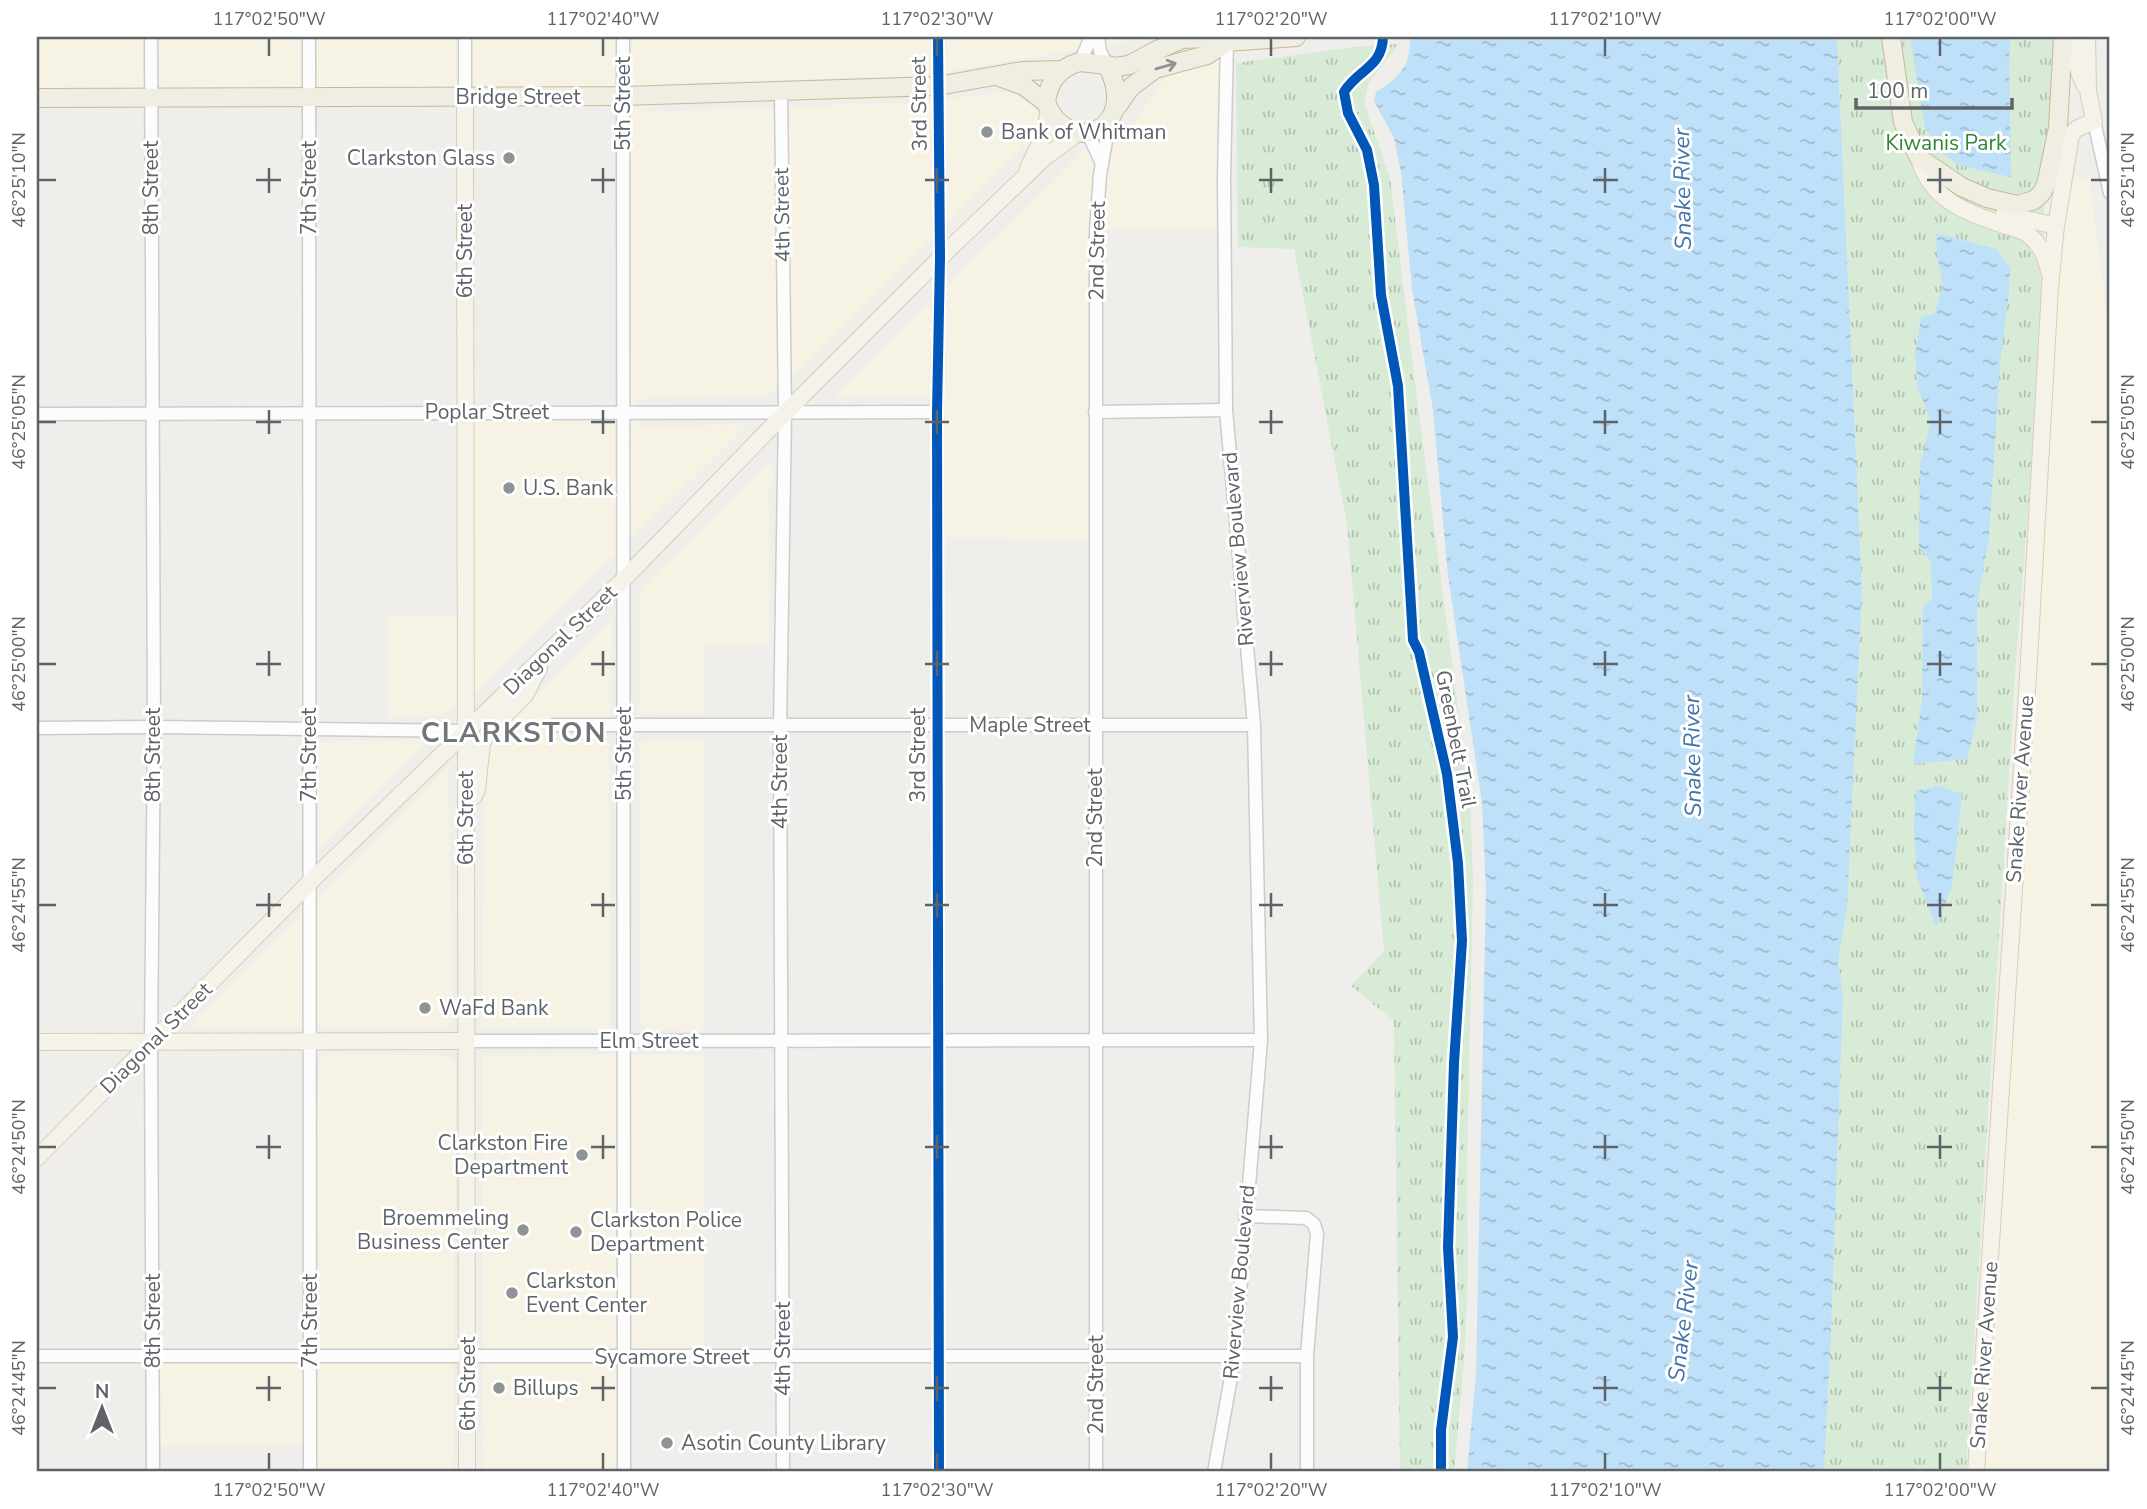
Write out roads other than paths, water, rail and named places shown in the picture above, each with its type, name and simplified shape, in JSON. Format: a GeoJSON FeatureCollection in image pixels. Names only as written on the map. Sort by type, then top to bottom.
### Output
{"type":"FeatureCollection","features":[{"type":"Feature","properties":{"kind":"highway"},"geometry":{"type":"LineString","coordinates":[[1047,106],[1050,86],[1062,70],[1080,62],[1115,67],[1129,65],[1182,40],[1211,38],[1227,42],[1284,37]]}},
{"type":"Feature","properties":{"kind":"highway"},"geometry":{"type":"LineString","coordinates":[[1891,37],[1903,122],[1919,158],[1949,180],[1975,193],[2006,204],[2022,205],[2037,198],[2046,185],[2058,128],[2063,37]]}},
{"type":"Feature","properties":{"kind":"highway"},"geometry":{"type":"LineString","coordinates":[[998,76],[1024,86],[1047,106],[1062,126],[1082,132],[1097,130],[1107,124],[1131,87],[1155,69],[1207,55],[1227,42]]}},
{"type":"Feature","properties":{"kind":"highway"},"geometry":{"type":"LineString","coordinates":[[1107,65],[1116,90],[1116,108]]}},
{"type":"Feature","properties":{"kind":"highway","name":"Bridge Street"},"geometry":{"type":"LineString","coordinates":[[37,98],[623,96],[781,92],[938,86],[1022,71],[1062,70]]}},
{"type":"Feature","properties":{"kind":"main road"},"geometry":{"type":"LineString","coordinates":[[2071,37],[2079,72],[2088,91]]}},
{"type":"Feature","properties":{"kind":"main road"},"geometry":{"type":"LineString","coordinates":[[2087,37],[2088,91],[2094,121]]}},
{"type":"Feature","properties":{"kind":"main road","name":"6th Street"},"geometry":{"type":"LineString","coordinates":[[465,97],[467,1472]]}},
{"type":"Feature","properties":{"kind":"main road","name":"Diagonal Street"},"geometry":{"type":"LineString","coordinates":[[1022,180],[1045,133],[1047,106]]}},
{"type":"Feature","properties":{"kind":"main road","name":"Snake River Avenue"},"geometry":{"type":"LineString","coordinates":[[1976,1472],[2050,288],[2056,226],[2071,135],[2094,121]]}},
{"type":"Feature","properties":{"kind":"main road"},"geometry":{"type":"LineString","coordinates":[[1919,158],[1935,179],[1961,198],[1997,212],[2056,226],[2053,199],[2058,128]]}},
{"type":"Feature","properties":{"kind":"main road","name":"Diagonal Street"},"geometry":{"type":"LineString","coordinates":[[37,1158],[310,882],[623,580],[940,258],[1044,158],[1082,132]]}},
{"type":"Feature","properties":{"kind":"main road"},"geometry":{"type":"LineString","coordinates":[[1919,158],[1924,175],[1930,183],[1959,208],[2021,230],[2031,237],[2042,250],[2048,264],[2050,288]]}},
{"type":"Feature","properties":{"kind":"main road"},"geometry":{"type":"LineString","coordinates":[[466,801],[474,796],[477,790],[482,743],[491,729],[525,695],[548,652]]}},
{"type":"Feature","properties":{"kind":"main road","name":"Elm Street"},"geometry":{"type":"LineString","coordinates":[[37,1042],[466,1041]]}},
{"type":"Feature","properties":{"kind":"street","name":"8th Street"},"geometry":{"type":"LineString","coordinates":[[151,37],[153,1472]]}},
{"type":"Feature","properties":{"kind":"street","name":"7th Street"},"geometry":{"type":"LineString","coordinates":[[309,37],[310,1472]]}},
{"type":"Feature","properties":{"kind":"street","name":"6th Street"},"geometry":{"type":"LineString","coordinates":[[465,37],[465,97]]}},
{"type":"Feature","properties":{"kind":"street","name":"5th Street"},"geometry":{"type":"LineString","coordinates":[[623,37],[624,1472]]}},
{"type":"Feature","properties":{"kind":"street","name":"3rd Street"},"geometry":{"type":"LineString","coordinates":[[938,37],[939,1472]]}},
{"type":"Feature","properties":{"kind":"street"},"geometry":{"type":"LineString","coordinates":[[1080,62],[1091,37]]}},
{"type":"Feature","properties":{"kind":"street"},"geometry":{"type":"LineString","coordinates":[[1098,37],[1100,51],[1107,65]]}},
{"type":"Feature","properties":{"kind":"street","name":"Riverview Boulevard"},"geometry":{"type":"LineString","coordinates":[[1214,1472],[1235,1355],[1261,1040],[1254,725],[1226,410],[1224,177],[1227,42]]}},
{"type":"Feature","properties":{"kind":"street","name":"4th Street"},"geometry":{"type":"LineString","coordinates":[[781,92],[785,413],[780,727],[783,1472]]}},
{"type":"Feature","properties":{"kind":"street"},"geometry":{"type":"LineString","coordinates":[[2094,121],[2110,193]]}},
{"type":"Feature","properties":{"kind":"street","name":"2nd Street"},"geometry":{"type":"LineString","coordinates":[[1096,1472],[1096,217],[1107,124]]}},
{"type":"Feature","properties":{"kind":"street"},"geometry":{"type":"LineString","coordinates":[[1082,132],[1091,139],[1102,165]]}},
{"type":"Feature","properties":{"kind":"street"},"geometry":{"type":"LineString","coordinates":[[1095,412],[1226,410]]}},
{"type":"Feature","properties":{"kind":"street","name":"Poplar Street"},"geometry":{"type":"LineString","coordinates":[[37,414],[937,412]]}},
{"type":"Feature","properties":{"kind":"street","name":"Maple Street"},"geometry":{"type":"LineString","coordinates":[[554,725],[1254,725]]}},
{"type":"Feature","properties":{"kind":"street"},"geometry":{"type":"LineString","coordinates":[[37,727],[467,732]]}},
{"type":"Feature","properties":{"kind":"street","name":"Elm Street"},"geometry":{"type":"LineString","coordinates":[[466,1041],[1261,1040]]}},
{"type":"Feature","properties":{"kind":"street"},"geometry":{"type":"LineString","coordinates":[[1245,1216],[1306,1218],[1314,1224],[1317,1234],[1307,1356],[1307,1472]]}},
{"type":"Feature","properties":{"kind":"street","name":"Sycamore Street"},"geometry":{"type":"LineString","coordinates":[[37,1356],[1307,1356]]}},
{"type":"Feature","properties":{"kind":"water","name":"Snake River"},"geometry":{"type":"Polygon","coordinates":[[[1410,37],[1837,37],[1862,589],[1847,907],[1838,961],[1843,997],[1824,1472],[1467,1472],[1476,1374],[1486,890],[1482,803],[1448,576],[1433,410],[1412,289],[1401,172],[1394,138],[1374,101],[1376,92],[1398,76],[1406,63],[1410,37]]]}},
{"type":"Feature","properties":{"kind":"water"},"geometry":{"type":"Polygon","coordinates":[[[1910,37],[2011,37],[2011,177],[1959,165],[1942,153],[1925,127],[1910,37]]]}},
{"type":"Feature","properties":{"kind":"water"},"geometry":{"type":"Polygon","coordinates":[[[1936,233],[1996,249],[2010,267],[2009,292],[2000,364],[1989,537],[1977,606],[1977,720],[1967,759],[1913,764],[1922,699],[1923,607],[1932,599],[1931,562],[1919,548],[1920,465],[1931,421],[1918,388],[1915,355],[1921,317],[1935,313],[1943,286],[1936,233]]]}},
{"type":"Feature","properties":{"kind":"water"},"geometry":{"type":"Polygon","coordinates":[[[1939,786],[1962,794],[1952,887],[1936,927],[1917,877],[1914,829],[1916,791],[1939,786]]]}},
{"type":"Feature","properties":{"kind":"place","name":"Bank of Whitman"},"geometry":{"type":"Point","coordinates":[987,132]}},
{"type":"Feature","properties":{"kind":"place","name":"Clarkston Glass"},"geometry":{"type":"Point","coordinates":[509,158]}},
{"type":"Feature","properties":{"kind":"place","name":"U.S. Bank"},"geometry":{"type":"Point","coordinates":[509,488]}},
{"type":"Feature","properties":{"kind":"place","name":"WaFd Bank"},"geometry":{"type":"Point","coordinates":[425,1008]}},
{"type":"Feature","properties":{"kind":"place","name":"Clarkston Fire Department"},"geometry":{"type":"Point","coordinates":[582,1155]}},
{"type":"Feature","properties":{"kind":"place","name":"Broemmeling Business Center"},"geometry":{"type":"Point","coordinates":[523,1230]}},
{"type":"Feature","properties":{"kind":"place","name":"Clarkston Police Department"},"geometry":{"type":"Point","coordinates":[576,1232]}},
{"type":"Feature","properties":{"kind":"place","name":"Clarkston Event Center"},"geometry":{"type":"Point","coordinates":[512,1293]}},
{"type":"Feature","properties":{"kind":"place","name":"Billups"},"geometry":{"type":"Point","coordinates":[499,1388]}},
{"type":"Feature","properties":{"kind":"place","name":"Asotin County Library"},"geometry":{"type":"Point","coordinates":[667,1443]}},
{"type":"Feature","properties":{"kind":"district","name":"CLARKSTON"},"geometry":{"type":"Point","coordinates":[514,732]}},
{"type":"Feature","properties":{"kind":"park label","name":"Kiwanis Park"},"geometry":{"type":"Point","coordinates":[1946,143]}}]}
